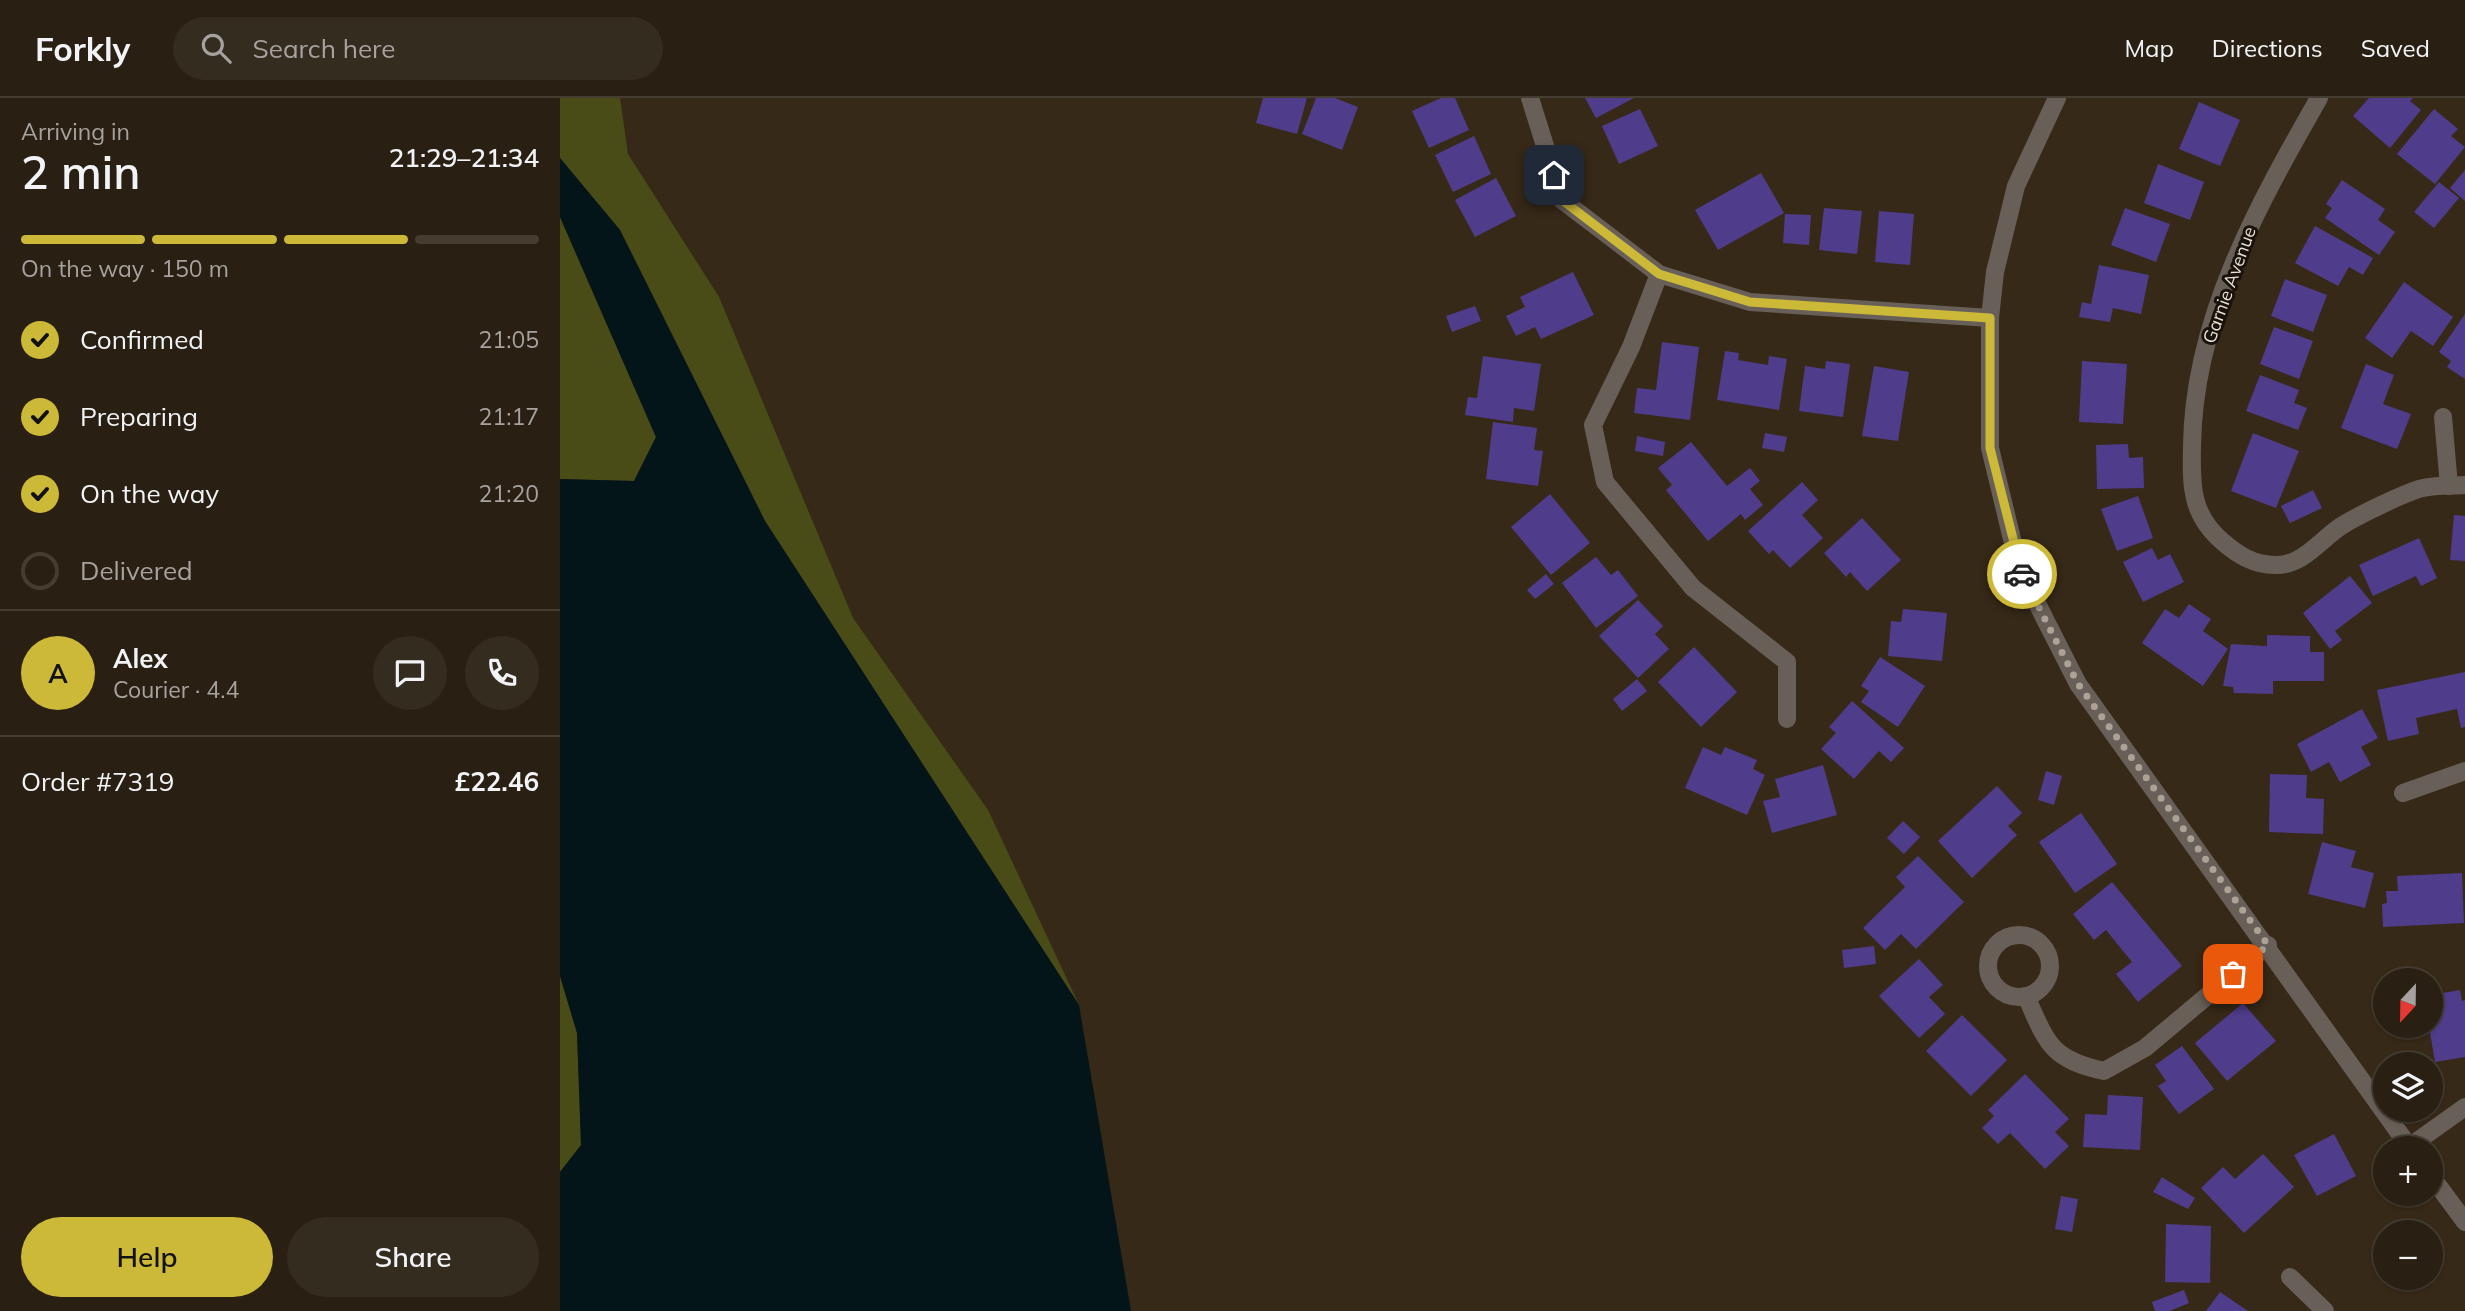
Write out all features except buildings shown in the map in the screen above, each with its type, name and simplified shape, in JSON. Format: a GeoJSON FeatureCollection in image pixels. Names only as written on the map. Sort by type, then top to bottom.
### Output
{"type":"FeatureCollection","features":[{"type":"Feature","properties":{"kind":"street"},"geometry":{"type":"LineString","coordinates":[[1530,98],[1562,200],[1659,274],[1750,302],[1990,318]]}},
{"type":"Feature","properties":{"kind":"street"},"geometry":{"type":"LineString","coordinates":[[2057,98],[2016,186],[1994,272],[1990,318],[1990,448],[2019,568],[2078,684],[2268,945],[2401,1136]]}},
{"type":"Feature","properties":{"kind":"street","name":"Garnie Avenue"},"geometry":{"type":"LineString","coordinates":[[2319,98],[2266,190],[2226,281],[2206,342],[2192,424],[2192,488],[2205,527],[2242,558],[2276,566],[2306,556],[2338,528],[2421,488],[2457,486]]}},
{"type":"Feature","properties":{"kind":"street"},"geometry":{"type":"LineString","coordinates":[[1659,274],[1632,347],[1593,425],[1605,482],[1693,588],[1787,662],[1787,719]]}},
{"type":"Feature","properties":{"kind":"street"},"geometry":{"type":"LineString","coordinates":[[2443,417],[2457,486]]}},
{"type":"Feature","properties":{"kind":"street"},"geometry":{"type":"LineString","coordinates":[[2403,793],[2465,771]]}},
{"type":"Feature","properties":{"kind":"street"},"geometry":{"type":"LineString","coordinates":[[2026,996],[2047,1044],[2076,1065],[2104,1071],[2146,1048],[2268,945]]}},
{"type":"Feature","properties":{"kind":"street"},"geometry":{"type":"LineString","coordinates":[[2424,1136],[2465,1107]]}},
{"type":"Feature","properties":{"kind":"street"},"geometry":{"type":"LineString","coordinates":[[2443,1192],[2465,1222]]}},
{"type":"Feature","properties":{"kind":"street"},"geometry":{"type":"LineString","coordinates":[[2290,1277],[2325,1311]]}},
{"type":"Feature","properties":{"kind":"green space"},"geometry":{"type":"Polygon","coordinates":[[[560,98],[620,98],[628,154],[719,297],[853,618],[988,810],[1079,1005],[765,521],[620,230],[560,158],[560,98]]]}},
{"type":"Feature","properties":{"kind":"green space"},"geometry":{"type":"Polygon","coordinates":[[[560,217],[656,437],[634,481],[560,479],[560,217]]]}},
{"type":"Feature","properties":{"kind":"green space"},"geometry":{"type":"Polygon","coordinates":[[[560,976],[577,1033],[581,1145],[560,1172],[560,976]]]}},
{"type":"Feature","properties":{"kind":"shaded area"},"geometry":{"type":"Polygon","coordinates":[[[560,158],[620,230],[765,521],[1079,1005],[1131,1311],[560,1311],[560,1172],[581,1145],[577,1033],[560,976],[560,479],[634,481],[656,437],[560,217],[560,158]]]}},
{"type":"Feature","properties":{"kind":"way so far"},"geometry":{"type":"LineString","coordinates":[[2022,574],[2078,684],[2268,945],[2233,974]]}},
{"type":"Feature","properties":{"kind":"route"},"geometry":{"type":"LineString","coordinates":[[1554,175],[1562,200],[1659,274],[1750,302],[1990,318],[1990,448],[2022,574]]}}]}
